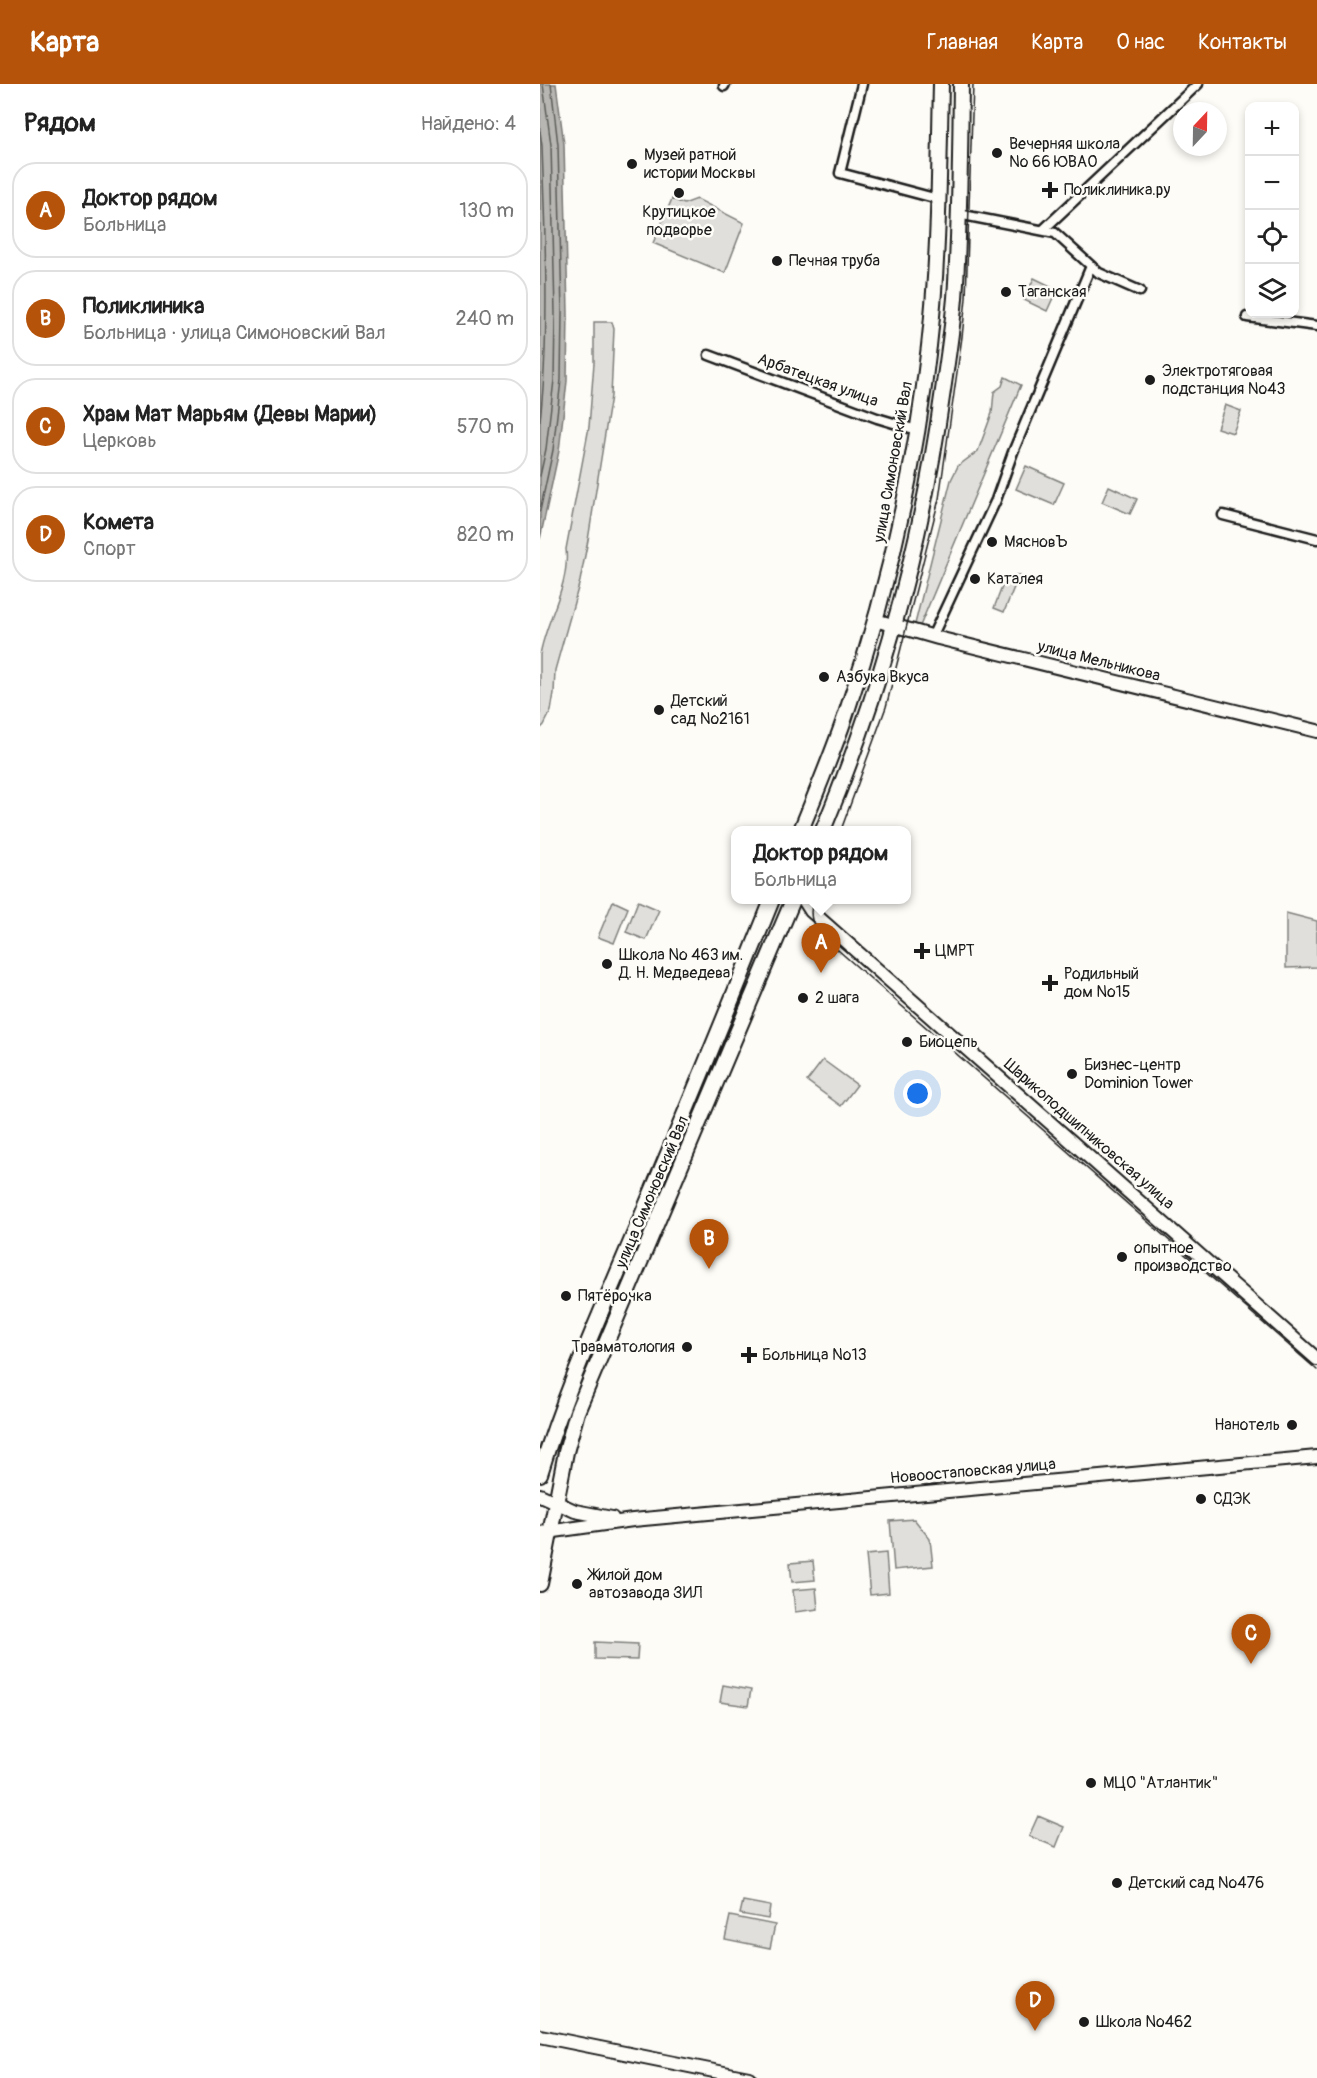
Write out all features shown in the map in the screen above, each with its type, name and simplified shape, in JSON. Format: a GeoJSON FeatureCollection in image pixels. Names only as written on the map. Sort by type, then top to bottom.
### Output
{"type":"FeatureCollection","features":[{"type":"Feature","properties":{"kind":"main road","name":"улица Симоновский Вал"},"geometry":{"type":"LineString","coordinates":[[803,826],[845,717],[875,620],[904,504],[930,343],[935,277],[941,84]]}},
{"type":"Feature","properties":{"kind":"main road"},"geometry":{"type":"LineString","coordinates":[[825,826],[847,772],[895,625],[924,508],[955,298],[961,84]]}},
{"type":"Feature","properties":{"kind":"main road","name":"улица Симоновский Вал"},"geometry":{"type":"LineString","coordinates":[[540,1474],[550,1441],[583,1355],[726,1016],[771,904]]}},
{"type":"Feature","properties":{"kind":"main road","name":"улица Симоновский Вал"},"geometry":{"type":"LineString","coordinates":[[540,1584],[545,1532],[556,1502],[577,1412],[792,904]]}},
{"type":"Feature","properties":{"kind":"street"},"geometry":{"type":"LineString","coordinates":[[862,84],[840,173],[938,199]]}},
{"type":"Feature","properties":{"kind":"street"},"geometry":{"type":"LineString","coordinates":[[1043,230],[1198,84]]}},
{"type":"Feature","properties":{"kind":"street"},"geometry":{"type":"LineString","coordinates":[[958,214],[1055,233],[1099,273],[1140,291]]}},
{"type":"Feature","properties":{"kind":"street"},"geometry":{"type":"LineString","coordinates":[[932,637],[996,500],[1013,452],[1091,266]]}},
{"type":"Feature","properties":{"kind":"street"},"geometry":{"type":"LineString","coordinates":[[1255,318],[1317,326]]}},
{"type":"Feature","properties":{"kind":"street"},"geometry":{"type":"LineString","coordinates":[[930,343],[932,352],[939,356],[946,353],[950,344]]}},
{"type":"Feature","properties":{"kind":"street","name":"Арбатецкая улица"},"geometry":{"type":"LineString","coordinates":[[709,355],[877,418],[917,430]]}},
{"type":"Feature","properties":{"kind":"street"},"geometry":{"type":"LineString","coordinates":[[922,400],[926,393],[933,391],[940,394],[941,403]]}},
{"type":"Feature","properties":{"kind":"street"},"geometry":{"type":"LineString","coordinates":[[1223,515],[1317,539]]}},
{"type":"Feature","properties":{"kind":"street","name":"улица Мельникова"},"geometry":{"type":"LineString","coordinates":[[875,620],[932,637],[1317,731]]}},
{"type":"Feature","properties":{"kind":"street"},"geometry":{"type":"LineString","coordinates":[[845,717],[853,710],[860,710],[864,723]]}},
{"type":"Feature","properties":{"kind":"street"},"geometry":{"type":"LineString","coordinates":[[784,904],[787,907],[786,915],[811,911]]}},
{"type":"Feature","properties":{"kind":"street","name":"Шарикоподшипниковская улица"},"geometry":{"type":"LineString","coordinates":[[807,904],[811,911],[1317,1359]]}},
{"type":"Feature","properties":{"kind":"street"},"geometry":{"type":"LineString","coordinates":[[726,1016],[726,1024],[731,1028],[737,1029],[742,1023]]}},
{"type":"Feature","properties":{"kind":"street"},"geometry":{"type":"LineString","coordinates":[[550,1441],[550,1450],[556,1455],[563,1453],[567,1447]]}},
{"type":"Feature","properties":{"kind":"street","name":"Новоостаповская улица"},"geometry":{"type":"LineString","coordinates":[[545,1532],[633,1520],[1317,1457]]}},
{"type":"Feature","properties":{"kind":"street","name":"Новоостаповская улица"},"geometry":{"type":"LineString","coordinates":[[540,1495],[587,1514],[633,1520]]}},
{"type":"Feature","properties":{"kind":"street"},"geometry":{"type":"LineString","coordinates":[[540,2036],[749,2078]]}},
{"type":"Feature","properties":{"kind":"shaded area"},"geometry":{"type":"Polygon","coordinates":[[[672,199],[684,204],[697,199],[744,223],[725,273],[653,243],[672,199]]]}},
{"type":"Feature","properties":{"kind":"shaded area"},"geometry":{"type":"Polygon","coordinates":[[[1034,278],[1057,289],[1047,311],[1024,300],[1034,278]]]}},
{"type":"Feature","properties":{"kind":"shaded area"},"geometry":{"type":"Polygon","coordinates":[[[594,322],[612,322],[614,329],[611,396],[580,581],[555,670],[551,711],[540,729],[540,655],[564,576],[566,549],[589,427],[594,363],[594,322]]]}},
{"type":"Feature","properties":{"kind":"shaded area"},"geometry":{"type":"Polygon","coordinates":[[[1005,377],[1021,385],[920,626],[915,624],[951,480],[958,466],[978,451],[992,413],[994,392],[1002,386],[1005,377]]]}},
{"type":"Feature","properties":{"kind":"shaded area"},"geometry":{"type":"Polygon","coordinates":[[[1225,405],[1241,411],[1233,433],[1217,428],[1225,405]]]}},
{"type":"Feature","properties":{"kind":"shaded area"},"geometry":{"type":"Polygon","coordinates":[[[1026,466],[1064,483],[1054,505],[1016,489],[1026,466]]]}},
{"type":"Feature","properties":{"kind":"shaded area"},"geometry":{"type":"Polygon","coordinates":[[[1109,486],[1137,499],[1130,514],[1102,502],[1109,486]]]}},
{"type":"Feature","properties":{"kind":"shaded area"},"geometry":{"type":"Polygon","coordinates":[[[1019,575],[1004,612],[994,608],[1005,579],[1019,575]]]}},
{"type":"Feature","properties":{"kind":"shaded area"},"geometry":{"type":"Polygon","coordinates":[[[613,901],[628,908],[614,943],[598,937],[613,901]]]}},
{"type":"Feature","properties":{"kind":"shaded area"},"geometry":{"type":"Polygon","coordinates":[[[638,901],[659,910],[646,940],[626,932],[638,901]]]}},
{"type":"Feature","properties":{"kind":"shaded area"},"geometry":{"type":"Polygon","coordinates":[[[1286,913],[1317,921],[1317,967],[1286,968],[1286,913]]]}},
{"type":"Feature","properties":{"kind":"shaded area"},"geometry":{"type":"Polygon","coordinates":[[[823,1060],[857,1085],[841,1106],[807,1081],[823,1060]]]}},
{"type":"Feature","properties":{"kind":"shaded area"},"geometry":{"type":"Polygon","coordinates":[[[914,1519],[930,1539],[933,1566],[894,1570],[890,1521],[914,1519]]]}},
{"type":"Feature","properties":{"kind":"shaded area"},"geometry":{"type":"Polygon","coordinates":[[[886,1553],[889,1593],[870,1595],[866,1555],[886,1553]]]}},
{"type":"Feature","properties":{"kind":"shaded area"},"geometry":{"type":"Polygon","coordinates":[[[813,1561],[815,1580],[792,1582],[790,1563],[813,1561]]]}},
{"type":"Feature","properties":{"kind":"shaded area"},"geometry":{"type":"Polygon","coordinates":[[[816,1588],[818,1609],[795,1612],[793,1590],[816,1588]]]}},
{"type":"Feature","properties":{"kind":"shaded area"},"geometry":{"type":"Polygon","coordinates":[[[595,1642],[638,1644],[637,1660],[595,1659],[595,1642]]]}},
{"type":"Feature","properties":{"kind":"shaded area"},"geometry":{"type":"Polygon","coordinates":[[[723,1685],[751,1690],[748,1706],[720,1702],[723,1685]]]}},
{"type":"Feature","properties":{"kind":"shaded area"},"geometry":{"type":"Polygon","coordinates":[[[1038,1816],[1064,1827],[1056,1847],[1029,1836],[1038,1816]]]}},
{"type":"Feature","properties":{"kind":"shaded area"},"geometry":{"type":"Polygon","coordinates":[[[743,1901],[770,1906],[768,1919],[740,1914],[743,1901]]]}},
{"type":"Feature","properties":{"kind":"shaded area"},"geometry":{"type":"Polygon","coordinates":[[[730,1916],[775,1925],[770,1948],[725,1939],[730,1916]]]}},
{"type":"Feature","properties":{"kind":"water"},"geometry":{"type":"Polygon","coordinates":[[[540,84],[556,84],[564,144],[568,313],[567,381],[559,451],[540,539],[540,84]]]}},
{"type":"Feature","properties":{"kind":"tram line"},"geometry":{"type":"LineString","coordinates":[[842,826],[886,707],[939,499],[966,298],[973,84]]}},
{"type":"Feature","properties":{"kind":"tram line"},"geometry":{"type":"LineString","coordinates":[[812,904],[812,919],[815,928],[822,936],[1317,1370]]}},
{"type":"Feature","properties":{"kind":"place","name":"Вечерняя школа № 66 ЮВАО"},"geometry":{"type":"Point","coordinates":[997,153]}},
{"type":"Feature","properties":{"kind":"place","name":"Музей ратной истории Москвы"},"geometry":{"type":"Point","coordinates":[632,164]}},
{"type":"Feature","properties":{"kind":"place","name":"Поликлиника.ру"},"geometry":{"type":"Point","coordinates":[1050,190]}},
{"type":"Feature","properties":{"kind":"place","name":"Крутицкое подворье"},"geometry":{"type":"Point","coordinates":[679,193]}},
{"type":"Feature","properties":{"kind":"place","name":"Печная труба"},"geometry":{"type":"Point","coordinates":[777,261]}},
{"type":"Feature","properties":{"kind":"place","name":"Таганская"},"geometry":{"type":"Point","coordinates":[1006,292]}},
{"type":"Feature","properties":{"kind":"place","name":"Электротяговая подстанция №43"},"geometry":{"type":"Point","coordinates":[1150,380]}},
{"type":"Feature","properties":{"kind":"place","name":"МясновЪ"},"geometry":{"type":"Point","coordinates":[992,542]}},
{"type":"Feature","properties":{"kind":"place","name":"Каталея"},"geometry":{"type":"Point","coordinates":[975,579]}},
{"type":"Feature","properties":{"kind":"place","name":"Азбука Вкуса"},"geometry":{"type":"Point","coordinates":[824,677]}},
{"type":"Feature","properties":{"kind":"place","name":"Детский сад №2161"},"geometry":{"type":"Point","coordinates":[659,710]}},
{"type":"Feature","properties":{"kind":"place","name":"ЦМРТ"},"geometry":{"type":"Point","coordinates":[922,951]}},
{"type":"Feature","properties":{"kind":"place","name":"Школа № 463 им. Д. Н. Медведева"},"geometry":{"type":"Point","coordinates":[607,964]}},
{"type":"Feature","properties":{"kind":"place","name":"Доктор рядом"},"geometry":{"type":"Point","coordinates":[821,973]}},
{"type":"Feature","properties":{"kind":"place","name":"Родильный дом №15"},"geometry":{"type":"Point","coordinates":[1050,983]}},
{"type":"Feature","properties":{"kind":"place","name":"2 шага"},"geometry":{"type":"Point","coordinates":[803,998]}},
{"type":"Feature","properties":{"kind":"place","name":"Биоцепь"},"geometry":{"type":"Point","coordinates":[907,1042]}},
{"type":"Feature","properties":{"kind":"place","name":"Бизнес-центр Dominion Tower"},"geometry":{"type":"Point","coordinates":[1072,1074]}},
{"type":"Feature","properties":{"kind":"place","name":"опытное производство"},"geometry":{"type":"Point","coordinates":[1122,1257]}},
{"type":"Feature","properties":{"kind":"place","name":"Поликлиника"},"geometry":{"type":"Point","coordinates":[709,1269]}},
{"type":"Feature","properties":{"kind":"place","name":"Пятёрочка"},"geometry":{"type":"Point","coordinates":[566,1296]}},
{"type":"Feature","properties":{"kind":"place","name":"Травматология"},"geometry":{"type":"Point","coordinates":[687,1347]}},
{"type":"Feature","properties":{"kind":"place","name":"Больница №13"},"geometry":{"type":"Point","coordinates":[749,1355]}},
{"type":"Feature","properties":{"kind":"place","name":"Нанотель"},"geometry":{"type":"Point","coordinates":[1292,1425]}},
{"type":"Feature","properties":{"kind":"place","name":"СДЭК"},"geometry":{"type":"Point","coordinates":[1201,1499]}},
{"type":"Feature","properties":{"kind":"place","name":"Жилой дом автозавода ЗИЛ"},"geometry":{"type":"Point","coordinates":[577,1584]}},
{"type":"Feature","properties":{"kind":"place","name":"Храм Мат Марьям (Девы Марии)"},"geometry":{"type":"Point","coordinates":[1251,1664]}},
{"type":"Feature","properties":{"kind":"place","name":"МЦО \"Атлантик\""},"geometry":{"type":"Point","coordinates":[1091,1783]}},
{"type":"Feature","properties":{"kind":"place","name":"Детский сад №476"},"geometry":{"type":"Point","coordinates":[1117,1883]}},
{"type":"Feature","properties":{"kind":"place","name":"Школа №462"},"geometry":{"type":"Point","coordinates":[1084,2022]}},
{"type":"Feature","properties":{"kind":"place","name":"Комета"},"geometry":{"type":"Point","coordinates":[1035,2031]}}]}
